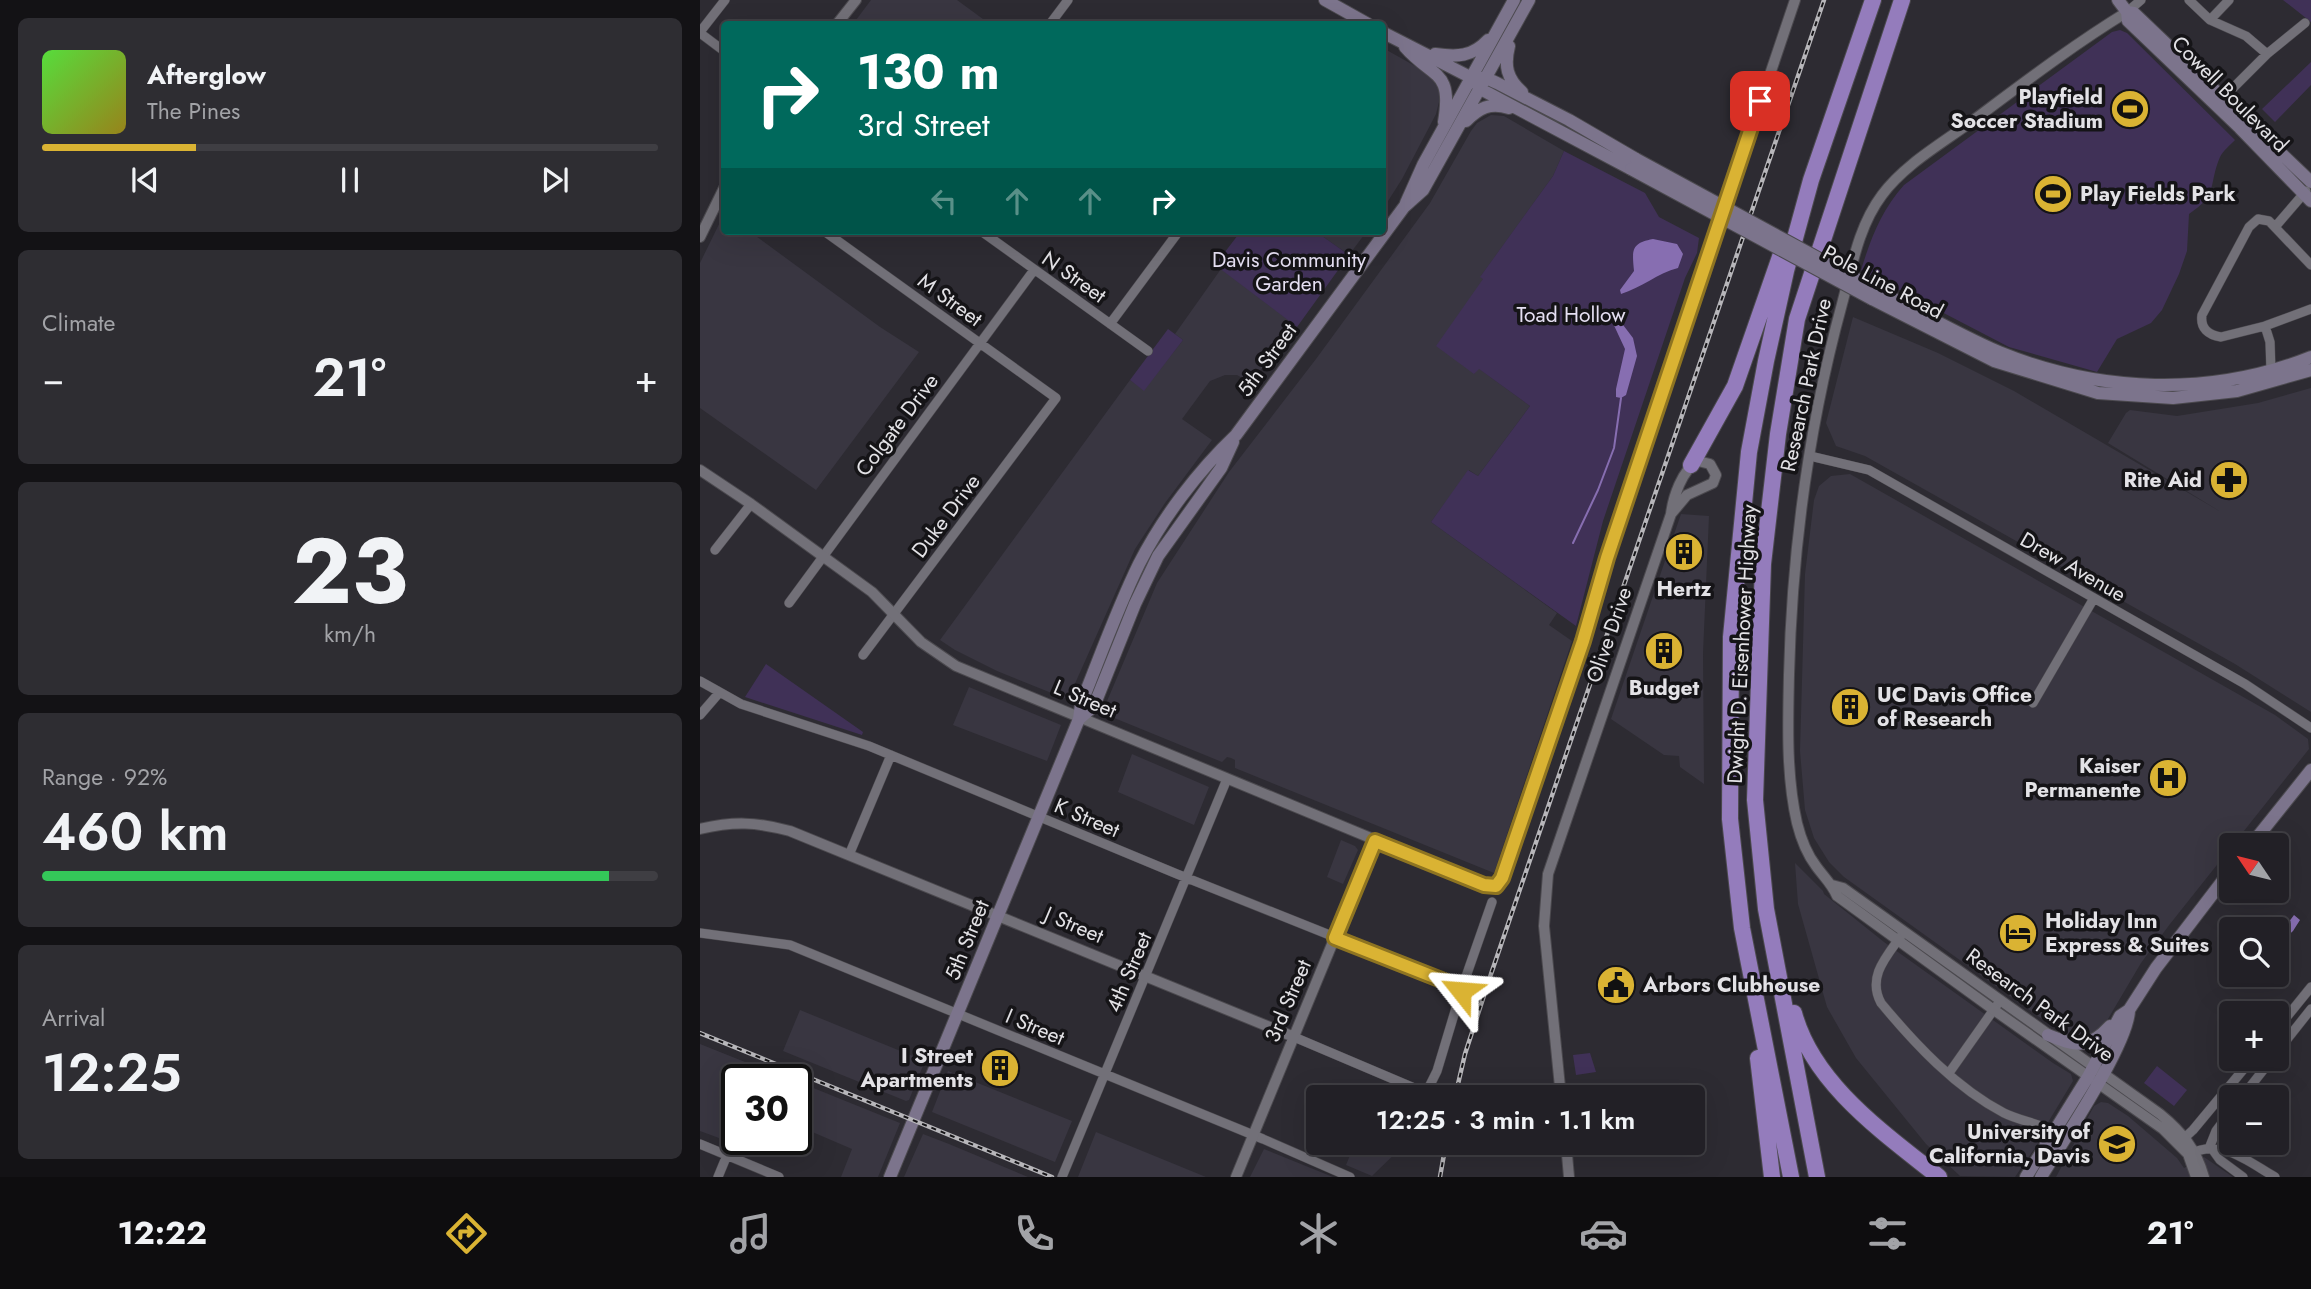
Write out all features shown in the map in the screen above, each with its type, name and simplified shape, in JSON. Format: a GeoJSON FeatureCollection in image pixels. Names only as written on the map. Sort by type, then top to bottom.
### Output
{"type":"FeatureCollection","features":[{"type":"Feature","properties":{"kind":"highway","name":"Dwight D. Eisenhower Highway"},"geometry":{"type":"LineString","coordinates":[[1791,1177],[1742,928],[1730,819],[1731,637],[1751,439],[1783,284],[1811,180],[1873,0]]}},
{"type":"Feature","properties":{"kind":"highway","name":"Dwight D. Eisenhower Highway"},"geometry":{"type":"LineString","coordinates":[[1817,1177],[1766,909],[1755,800],[1763,564],[1778,434],[1797,319],[1902,0]]}},
{"type":"Feature","properties":{"kind":"highway"},"geometry":{"type":"LineString","coordinates":[[1691,465],[1735,386],[1789,232],[1811,180]]}},
{"type":"Feature","properties":{"kind":"highway"},"geometry":{"type":"LineString","coordinates":[[1766,909],[1797,1023],[1814,1058],[1850,1100],[1939,1177]]}},
{"type":"Feature","properties":{"kind":"highway"},"geometry":{"type":"LineString","coordinates":[[1759,1017],[1758,1059],[1772,1177]]}},
{"type":"Feature","properties":{"kind":"main road"},"geometry":{"type":"LineString","coordinates":[[1325,0],[1363,21]]}},
{"type":"Feature","properties":{"kind":"main road","name":"5th Street"},"geometry":{"type":"LineString","coordinates":[[1386,231],[1404,207],[1423,190],[1483,84],[1507,28],[1514,0]]}},
{"type":"Feature","properties":{"kind":"main road","name":"5th Street"},"geometry":{"type":"LineString","coordinates":[[1404,207],[1423,165],[1472,78],[1529,0]]}},
{"type":"Feature","properties":{"kind":"main road","name":"Cowell Boulevard"},"geometry":{"type":"LineString","coordinates":[[2118,0],[2127,12],[2128,21],[2220,101],[2309,191]]}},
{"type":"Feature","properties":{"kind":"main road"},"geometry":{"type":"LineString","coordinates":[[1425,53],[1457,57],[1473,53],[1507,28]]}},
{"type":"Feature","properties":{"kind":"main road"},"geometry":{"type":"LineString","coordinates":[[1507,28],[1507,73],[1512,82],[1530,99]]}},
{"type":"Feature","properties":{"kind":"main road","name":"Pole Line Road"},"geometry":{"type":"LineString","coordinates":[[1386,34],[1483,84],[1537,119],[1634,164],[1994,361],[2098,393],[2173,398],[2237,391],[2311,370]]}},
{"type":"Feature","properties":{"kind":"main road"},"geometry":{"type":"LineString","coordinates":[[1400,41],[1414,58],[1435,71],[1444,84],[1447,108],[1443,131]]}},
{"type":"Feature","properties":{"kind":"main road","name":"Pole Line Road"},"geometry":{"type":"LineString","coordinates":[[1483,84],[1530,99],[1585,129],[1634,164]]}},
{"type":"Feature","properties":{"kind":"main road"},"geometry":{"type":"LineString","coordinates":[[1456,131],[1472,115],[1485,107],[1504,106],[1524,112]]}},
{"type":"Feature","properties":{"kind":"main road"},"geometry":{"type":"LineString","coordinates":[[1537,119],[1552,119],[1579,134],[1585,129]]}},
{"type":"Feature","properties":{"kind":"main road","name":"5th Street"},"geometry":{"type":"LineString","coordinates":[[890,1177],[1079,719],[1081,704],[1144,556],[1203,468],[1236,435],[1383,235]]}},
{"type":"Feature","properties":{"kind":"main road","name":"Pole Line Road"},"geometry":{"type":"LineString","coordinates":[[1874,294],[1998,351],[2079,377],[2115,383],[2180,385],[2220,382],[2311,357]]}},
{"type":"Feature","properties":{"kind":"main road"},"geometry":{"type":"LineString","coordinates":[[2261,833],[2311,770]]}},
{"type":"Feature","properties":{"kind":"main road"},"geometry":{"type":"LineString","coordinates":[[2048,1035],[2070,1044],[2085,1044],[2097,1040],[2124,1013],[2219,885]]}},
{"type":"Feature","properties":{"kind":"main road"},"geometry":{"type":"LineString","coordinates":[[2026,1177],[2129,1020],[2124,1013]]}},
{"type":"Feature","properties":{"kind":"main road"},"geometry":{"type":"LineString","coordinates":[[2041,1177],[2095,1075]]}},
{"type":"Feature","properties":{"kind":"street"},"geometry":{"type":"LineString","coordinates":[[721,49],[700,33],[725,0]]}},
{"type":"Feature","properties":{"kind":"street"},"geometry":{"type":"LineString","coordinates":[[839,21],[856,0]]}},
{"type":"Feature","properties":{"kind":"street"},"geometry":{"type":"LineString","coordinates":[[1052,21],[1068,0]]}},
{"type":"Feature","properties":{"kind":"street","name":"L Street"},"geometry":{"type":"LineString","coordinates":[[700,470],[751,503],[872,592],[921,642],[956,666],[1484,885],[1499,885],[1531,800],[1607,558],[1794,0]]}},
{"type":"Feature","properties":{"kind":"street"},"geometry":{"type":"LineString","coordinates":[[2127,12],[2141,0]]}},
{"type":"Feature","properties":{"kind":"street"},"geometry":{"type":"LineString","coordinates":[[2189,0],[2210,20],[2246,36],[2267,54]]}},
{"type":"Feature","properties":{"kind":"street"},"geometry":{"type":"LineString","coordinates":[[2210,20],[2229,0]]}},
{"type":"Feature","properties":{"kind":"street","name":"Research Park Drive"},"geometry":{"type":"LineString","coordinates":[[2127,12],[1945,140],[1881,195],[1869,215],[1860,237],[1835,329],[1797,538],[1790,622],[1790,762],[1793,798],[1802,840],[1817,868],[1832,885],[1837,896],[1901,937],[2095,1075],[2160,1114],[2182,1140],[2204,1177]]}},
{"type":"Feature","properties":{"kind":"street"},"geometry":{"type":"LineString","coordinates":[[2220,101],[2267,54],[2305,23]]}},
{"type":"Feature","properties":{"kind":"street"},"geometry":{"type":"LineString","coordinates":[[2275,227],[2309,191]]}},
{"type":"Feature","properties":{"kind":"street"},"geometry":{"type":"LineString","coordinates":[[700,237],[721,194]]}},
{"type":"Feature","properties":{"kind":"street"},"geometry":{"type":"LineString","coordinates":[[2311,265],[2275,227],[2261,218],[2249,227],[2202,321],[2205,329],[2214,336],[2221,337],[2265,326],[2311,309]]}},
{"type":"Feature","properties":{"kind":"street","name":"M Street"},"geometry":{"type":"LineString","coordinates":[[830,235],[1056,398]]}},
{"type":"Feature","properties":{"kind":"street","name":"N Street"},"geometry":{"type":"LineString","coordinates":[[986,235],[1148,351]]}},
{"type":"Feature","properties":{"kind":"street"},"geometry":{"type":"LineString","coordinates":[[1110,324],[1176,235]]}},
{"type":"Feature","properties":{"kind":"street","name":"Colgate Drive"},"geometry":{"type":"LineString","coordinates":[[789,603],[1034,270]]}},
{"type":"Feature","properties":{"kind":"street"},"geometry":{"type":"LineString","coordinates":[[2265,326],[2270,342],[2271,370]]}},
{"type":"Feature","properties":{"kind":"street"},"geometry":{"type":"LineString","coordinates":[[2270,342],[2281,359],[2292,364]]}},
{"type":"Feature","properties":{"kind":"street","name":"Duke Drive"},"geometry":{"type":"LineString","coordinates":[[863,655],[1056,398]]}},
{"type":"Feature","properties":{"kind":"street","name":"Drew Avenue"},"geometry":{"type":"LineString","coordinates":[[1810,456],[1869,470],[2274,701],[2311,728]]}},
{"type":"Feature","properties":{"kind":"street","name":"Olive Drive"},"geometry":{"type":"LineString","coordinates":[[1560,1085],[1544,926],[1548,874],[1673,504],[1691,465],[1698,461],[1708,462],[1715,470],[1715,479],[1709,486],[1686,495],[1671,514]]}},
{"type":"Feature","properties":{"kind":"street"},"geometry":{"type":"LineString","coordinates":[[715,550],[751,503]]}},
{"type":"Feature","properties":{"kind":"street"},"geometry":{"type":"LineString","coordinates":[[2033,703],[2094,598]]}},
{"type":"Feature","properties":{"kind":"street","name":"K Street"},"geometry":{"type":"LineString","coordinates":[[700,681],[741,704],[824,730],[891,755],[1186,878],[1462,988]]}},
{"type":"Feature","properties":{"kind":"street"},"geometry":{"type":"LineString","coordinates":[[700,715],[719,693]]}},
{"type":"Feature","properties":{"kind":"street"},"geometry":{"type":"LineString","coordinates":[[849,855],[891,755]]}},
{"type":"Feature","properties":{"kind":"street","name":"4th Street"},"geometry":{"type":"LineString","coordinates":[[1062,1177],[1227,779]]}},
{"type":"Feature","properties":{"kind":"street","name":"J Street"},"geometry":{"type":"LineString","coordinates":[[700,829],[741,822],[790,831],[1426,1093],[1441,1060],[1462,988]]}},
{"type":"Feature","properties":{"kind":"street","name":"3rd Street"},"geometry":{"type":"LineString","coordinates":[[1236,1177],[1375,841]]}},
{"type":"Feature","properties":{"kind":"street"},"geometry":{"type":"LineString","coordinates":[[1462,988],[1492,902]]}},
{"type":"Feature","properties":{"kind":"street","name":"I Street"},"geometry":{"type":"LineString","coordinates":[[700,933],[790,945],[1350,1177]]}},
{"type":"Feature","properties":{"kind":"street"},"geometry":{"type":"LineString","coordinates":[[1901,937],[1879,969],[1876,994],[1900,1026],[1969,1090],[2003,1112],[2055,1132]]}},
{"type":"Feature","properties":{"kind":"street"},"geometry":{"type":"LineString","coordinates":[[2289,1014],[2311,987]]}},
{"type":"Feature","properties":{"kind":"street"},"geometry":{"type":"LineString","coordinates":[[1949,1073],[1997,1005]]}},
{"type":"Feature","properties":{"kind":"street","name":"Research Park Drive"},"geometry":{"type":"LineString","coordinates":[[1997,1005],[2048,1035],[2095,1075]]}},
{"type":"Feature","properties":{"kind":"street"},"geometry":{"type":"LineString","coordinates":[[2289,1037],[2311,1009]]}},
{"type":"Feature","properties":{"kind":"street"},"geometry":{"type":"LineString","coordinates":[[2300,1023],[2311,1029]]}},
{"type":"Feature","properties":{"kind":"street"},"geometry":{"type":"LineString","coordinates":[[2182,1140],[2242,1071]]}},
{"type":"Feature","properties":{"kind":"street"},"geometry":{"type":"LineString","coordinates":[[2251,1085],[2263,1071]]}},
{"type":"Feature","properties":{"kind":"street"},"geometry":{"type":"LineString","coordinates":[[2210,1146],[2219,1127]]}},
{"type":"Feature","properties":{"kind":"street"},"geometry":{"type":"LineString","coordinates":[[700,1144],[721,1153]]}},
{"type":"Feature","properties":{"kind":"street"},"geometry":{"type":"LineString","coordinates":[[2210,1146],[2220,1160],[2243,1177]]}},
{"type":"Feature","properties":{"kind":"street"},"geometry":{"type":"LineString","coordinates":[[2191,1153],[2210,1146],[2227,1150],[2275,1177]]}},
{"type":"Feature","properties":{"kind":"street","name":"Research Park Drive"},"geometry":{"type":"LineString","coordinates":[[2191,1153],[2196,1177]]}},
{"type":"Feature","properties":{"kind":"street"},"geometry":{"type":"LineString","coordinates":[[718,1177],[726,1155],[779,1177]]}},
{"type":"Feature","properties":{"kind":"street"},"geometry":{"type":"LineString","coordinates":[[1567,1155],[1569,1177]]}},
{"type":"Feature","properties":{"kind":"shaded area"},"geometry":{"type":"Polygon","coordinates":[[[871,0],[957,0],[986,21],[855,21],[871,0]]]}},
{"type":"Feature","properties":{"kind":"shaded area"},"geometry":{"type":"Polygon","coordinates":[[[1386,50],[1424,71],[1437,84],[1441,94],[1436,114],[1386,204],[1386,50]]]}},
{"type":"Feature","properties":{"kind":"shaded area"},"geometry":{"type":"Polygon","coordinates":[[[1491,115],[1504,116],[1564,151],[1553,176],[1481,276],[1483,278],[1474,374],[1478,368],[1530,406],[1478,476],[1469,470],[1431,522],[1557,613],[1549,625],[1572,641],[1494,873],[1235,768],[1235,760],[1231,758],[1227,757],[1222,762],[1102,713],[1157,583],[1229,472],[1430,203],[1471,131],[1477,123],[1491,115]]]}},
{"type":"Feature","properties":{"kind":"shaded area"},"geometry":{"type":"Polygon","coordinates":[[[721,220],[721,235],[754,235],[880,327],[919,352],[816,490],[700,408],[700,263],[721,220]]]}},
{"type":"Feature","properties":{"kind":"shaded area"},"geometry":{"type":"Polygon","coordinates":[[[1321,235],[1364,235],[1349,255],[1321,235]]]}},
{"type":"Feature","properties":{"kind":"shaded area"},"geometry":{"type":"Polygon","coordinates":[[[1653,239],[1677,244],[1683,254],[1678,268],[1621,294],[1620,290],[1634,271],[1634,249],[1640,243],[1653,239]]]}},
{"type":"Feature","properties":{"kind":"shaded area"},"geometry":{"type":"Polygon","coordinates":[[[1221,269],[1295,325],[1251,383],[1237,375],[1225,375],[1210,381],[1182,419],[1212,440],[1135,549],[1069,697],[1064,698],[997,671],[940,640],[1130,380],[1144,390],[1183,340],[1175,334],[1221,269]]]}},
{"type":"Feature","properties":{"kind":"shaded area"},"geometry":{"type":"Polygon","coordinates":[[[1614,313],[1633,338],[1637,356],[1626,395],[1621,398],[1616,397],[1616,389],[1625,349],[1611,319],[1614,313]]]}},
{"type":"Feature","properties":{"kind":"shaded area"},"geometry":{"type":"Polygon","coordinates":[[[1853,317],[1938,353],[2014,391],[2221,512],[2108,443],[2126,413],[2130,410],[2177,416],[2258,403],[2311,388],[2311,712],[2235,664],[1865,456],[1836,446],[1826,423],[1853,317]]]}},
{"type":"Feature","properties":{"kind":"shaded area"},"geometry":{"type":"Polygon","coordinates":[[[1850,474],[2275,715],[2308,739],[2309,749],[2242,833],[2219,833],[2219,862],[2141,963],[2105,1024],[2087,1038],[2063,1034],[1844,877],[1829,862],[1814,838],[1805,810],[1800,751],[1805,574],[1814,500],[1819,486],[1831,476],[1850,474]]]}},
{"type":"Feature","properties":{"kind":"shaded area"},"geometry":{"type":"Polygon","coordinates":[[[1681,514],[1709,516],[1703,653],[1704,784],[1680,767],[1679,756],[1664,755],[1611,719],[1681,514]]]}},
{"type":"Feature","properties":{"kind":"shaded area"},"geometry":{"type":"Polygon","coordinates":[[[969,687],[1061,725],[1047,761],[953,725],[969,687]]]}},
{"type":"Feature","properties":{"kind":"shaded area"},"geometry":{"type":"Polygon","coordinates":[[[1132,754],[1209,787],[1194,825],[1118,792],[1132,754]]]}},
{"type":"Feature","properties":{"kind":"shaded area"},"geometry":{"type":"Polygon","coordinates":[[[1341,840],[1358,850],[1343,884],[1327,877],[1341,840]]]}},
{"type":"Feature","properties":{"kind":"shaded area"},"geometry":{"type":"Polygon","coordinates":[[[1795,863],[1824,894],[1884,942],[2071,1074],[2073,1081],[2037,1145],[2015,1177],[1960,1176],[1926,1144],[1856,1058],[1827,1007],[1798,904],[1795,863]]]}},
{"type":"Feature","properties":{"kind":"shaded area"},"geometry":{"type":"Polygon","coordinates":[[[2294,915],[2300,920],[2289,935],[2289,922],[2294,915]]]}},
{"type":"Feature","properties":{"kind":"shaded area"},"geometry":{"type":"Polygon","coordinates":[[[800,1010],[925,1061],[909,1100],[783,1051],[800,1010]]]}},
{"type":"Feature","properties":{"kind":"shaded area"},"geometry":{"type":"Polygon","coordinates":[[[700,1044],[750,1064],[721,1064],[721,1133],[719,1138],[700,1131],[700,1044]]]}},
{"type":"Feature","properties":{"kind":"shaded area"},"geometry":{"type":"Polygon","coordinates":[[[948,1071],[1072,1121],[1055,1162],[932,1112],[948,1071]]]}},
{"type":"Feature","properties":{"kind":"shaded area"},"geometry":{"type":"Polygon","coordinates":[[[812,1087],[900,1123],[878,1177],[841,1177],[852,1149],[812,1132],[812,1087]]]}},
{"type":"Feature","properties":{"kind":"shaded area","name":"University of California, Davis"},"geometry":{"type":"Polygon","coordinates":[[[2101,1102],[2108,1103],[2128,1116],[2177,1158],[2184,1168],[2204,1157],[2233,1177],[2056,1177],[2094,1106],[2101,1102]]]}},
{"type":"Feature","properties":{"kind":"shaded area"},"geometry":{"type":"Polygon","coordinates":[[[1096,1132],[1206,1177],[1078,1177],[1096,1132]]]}},
{"type":"Feature","properties":{"kind":"shaded area"},"geometry":{"type":"Polygon","coordinates":[[[923,1134],[949,1144],[1028,1177],[904,1177],[923,1134]]]}},
{"type":"Feature","properties":{"kind":"shaded area"},"geometry":{"type":"Polygon","coordinates":[[[1264,1149],[1333,1177],[1250,1177],[1264,1149]]]}},
{"type":"Feature","properties":{"kind":"shaded area"},"geometry":{"type":"Polygon","coordinates":[[[1350,1155],[1394,1155],[1372,1176],[1346,1165],[1350,1155]]]}},
{"type":"Feature","properties":{"kind":"green space"},"geometry":{"type":"Polygon","coordinates":[[[2283,0],[2311,0],[2311,22],[2283,0]]]}},
{"type":"Feature","properties":{"kind":"green space","name":"Play Fields Park"},"geometry":{"type":"Polygon","coordinates":[[[2120,30],[2127,33],[2235,140],[2220,157],[2209,195],[2189,214],[2187,251],[2179,274],[2162,310],[2151,323],[2117,339],[2097,372],[2009,347],[1861,270],[1878,225],[1904,185],[2112,32],[2120,30]]]}},
{"type":"Feature","properties":{"kind":"green space"},"geometry":{"type":"Polygon","coordinates":[[[2311,62],[2311,85],[2275,122],[2262,109],[2311,62]]]}},
{"type":"Feature","properties":{"kind":"green space","name":"Toad Hollow"},"geometry":{"type":"Polygon","coordinates":[[[1564,151],[1645,193],[1659,217],[1699,238],[1697,253],[1685,278],[1603,521],[1576,626],[1431,522],[1468,470],[1478,476],[1530,406],[1479,369],[1474,374],[1436,346],[1483,279],[1480,277],[1553,176],[1564,151]]]}},
{"type":"Feature","properties":{"kind":"green space","name":"Davis Community Garden"},"geometry":{"type":"Polygon","coordinates":[[[1238,235],[1321,235],[1349,255],[1297,327],[1215,265],[1238,235]]]}},
{"type":"Feature","properties":{"kind":"green space"},"geometry":{"type":"Polygon","coordinates":[[[1168,329],[1183,340],[1144,391],[1130,380],[1168,329]]]}},
{"type":"Feature","properties":{"kind":"green space"},"geometry":{"type":"Polygon","coordinates":[[[766,664],[863,732],[862,735],[745,697],[766,664]]]}},
{"type":"Feature","properties":{"kind":"green space"},"geometry":{"type":"Polygon","coordinates":[[[1590,1053],[1596,1072],[1576,1075],[1573,1055],[1590,1053]]]}},
{"type":"Feature","properties":{"kind":"green space"},"geometry":{"type":"Polygon","coordinates":[[[2157,1066],[2187,1090],[2174,1106],[2144,1083],[2157,1066]]]}},
{"type":"Feature","properties":{"kind":"waterway"},"geometry":{"type":"LineString","coordinates":[[1573,543],[1614,448],[1621,398]]}},
{"type":"Feature","properties":{"kind":"railway"},"geometry":{"type":"LineString","coordinates":[[1458,1085],[1491,974],[1824,0]]}},
{"type":"Feature","properties":{"kind":"railway"},"geometry":{"type":"LineString","coordinates":[[700,1033],[1052,1177]]}},
{"type":"Feature","properties":{"kind":"railway"},"geometry":{"type":"LineString","coordinates":[[1440,1177],[1444,1155]]}},
{"type":"Feature","properties":{"kind":"place","name":"Playfield Soccer Stadium"},"geometry":{"type":"Point","coordinates":[2130,109]}},
{"type":"Feature","properties":{"kind":"place","name":"Play Fields Park"},"geometry":{"type":"Point","coordinates":[2053,194]}},
{"type":"Feature","properties":{"kind":"place","name":"Rite Aid"},"geometry":{"type":"Point","coordinates":[2229,480]}},
{"type":"Feature","properties":{"kind":"place","name":"Hertz"},"geometry":{"type":"Point","coordinates":[1684,552]}},
{"type":"Feature","properties":{"kind":"place","name":"Budget"},"geometry":{"type":"Point","coordinates":[1664,651]}},
{"type":"Feature","properties":{"kind":"place","name":"UC Davis Office of Research"},"geometry":{"type":"Point","coordinates":[1850,707]}},
{"type":"Feature","properties":{"kind":"place","name":"Kaiser Permanente"},"geometry":{"type":"Point","coordinates":[2168,778]}},
{"type":"Feature","properties":{"kind":"place","name":"Holiday Inn Express & Suites"},"geometry":{"type":"Point","coordinates":[2018,933]}},
{"type":"Feature","properties":{"kind":"place","name":"Arbors Clubhouse"},"geometry":{"type":"Point","coordinates":[1616,985]}},
{"type":"Feature","properties":{"kind":"place","name":"I Street Apartments"},"geometry":{"type":"Point","coordinates":[1000,1068]}},
{"type":"Feature","properties":{"kind":"place","name":"University of California, Davis"},"geometry":{"type":"Point","coordinates":[2117,1144]}},
{"type":"Feature","properties":{"kind":"route"},"geometry":{"type":"LineString","coordinates":[[1461,991],[1462,988],[1335,938],[1375,841],[1484,885],[1499,885],[1531,800],[1607,558],[1760,101]]}}]}
